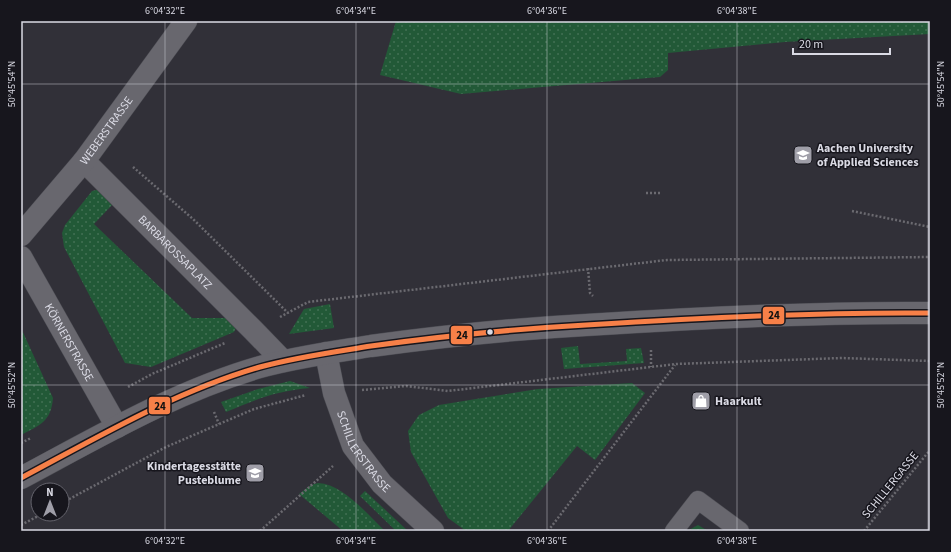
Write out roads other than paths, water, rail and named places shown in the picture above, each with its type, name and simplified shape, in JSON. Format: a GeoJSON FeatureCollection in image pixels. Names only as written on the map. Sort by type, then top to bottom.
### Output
{"type":"FeatureCollection","features":[{"type":"Feature","properties":{"kind":"street","name":"WEBERSTRASSE"},"geometry":{"type":"LineString","coordinates":[[21,235],[84,161],[186,21]]}},
{"type":"Feature","properties":{"kind":"street","name":"BARBAROSSAPLATZ"},"geometry":{"type":"LineString","coordinates":[[84,161],[283,361]]}},
{"type":"Feature","properties":{"kind":"street","name":"KÖRNERSTRASSE"},"geometry":{"type":"LineString","coordinates":[[21,257],[117,427]]}},
{"type":"Feature","properties":{"kind":"street"},"geometry":{"type":"LineString","coordinates":[[21,478],[117,427],[204,386],[259,367],[326,353],[494,330],[707,318],[824,314],[930,313]]}},
{"type":"Feature","properties":{"kind":"street","name":"SCHILLERSTRASSE"},"geometry":{"type":"LineString","coordinates":[[326,353],[334,393],[353,446],[382,484],[434,531]]}},
{"type":"Feature","properties":{"kind":"lane"},"geometry":{"type":"LineString","coordinates":[[674,531],[698,500],[740,531]]}},
{"type":"Feature","properties":{"kind":"place","name":"Aachen University of Applied Sciences"},"geometry":{"type":"Point","coordinates":[803,155]}},
{"type":"Feature","properties":{"kind":"place","name":"Haarkult"},"geometry":{"type":"Point","coordinates":[701,401]}},
{"type":"Feature","properties":{"kind":"place","name":"Kindertagesstätte Pusteblume"},"geometry":{"type":"Point","coordinates":[255,473]}}]}
